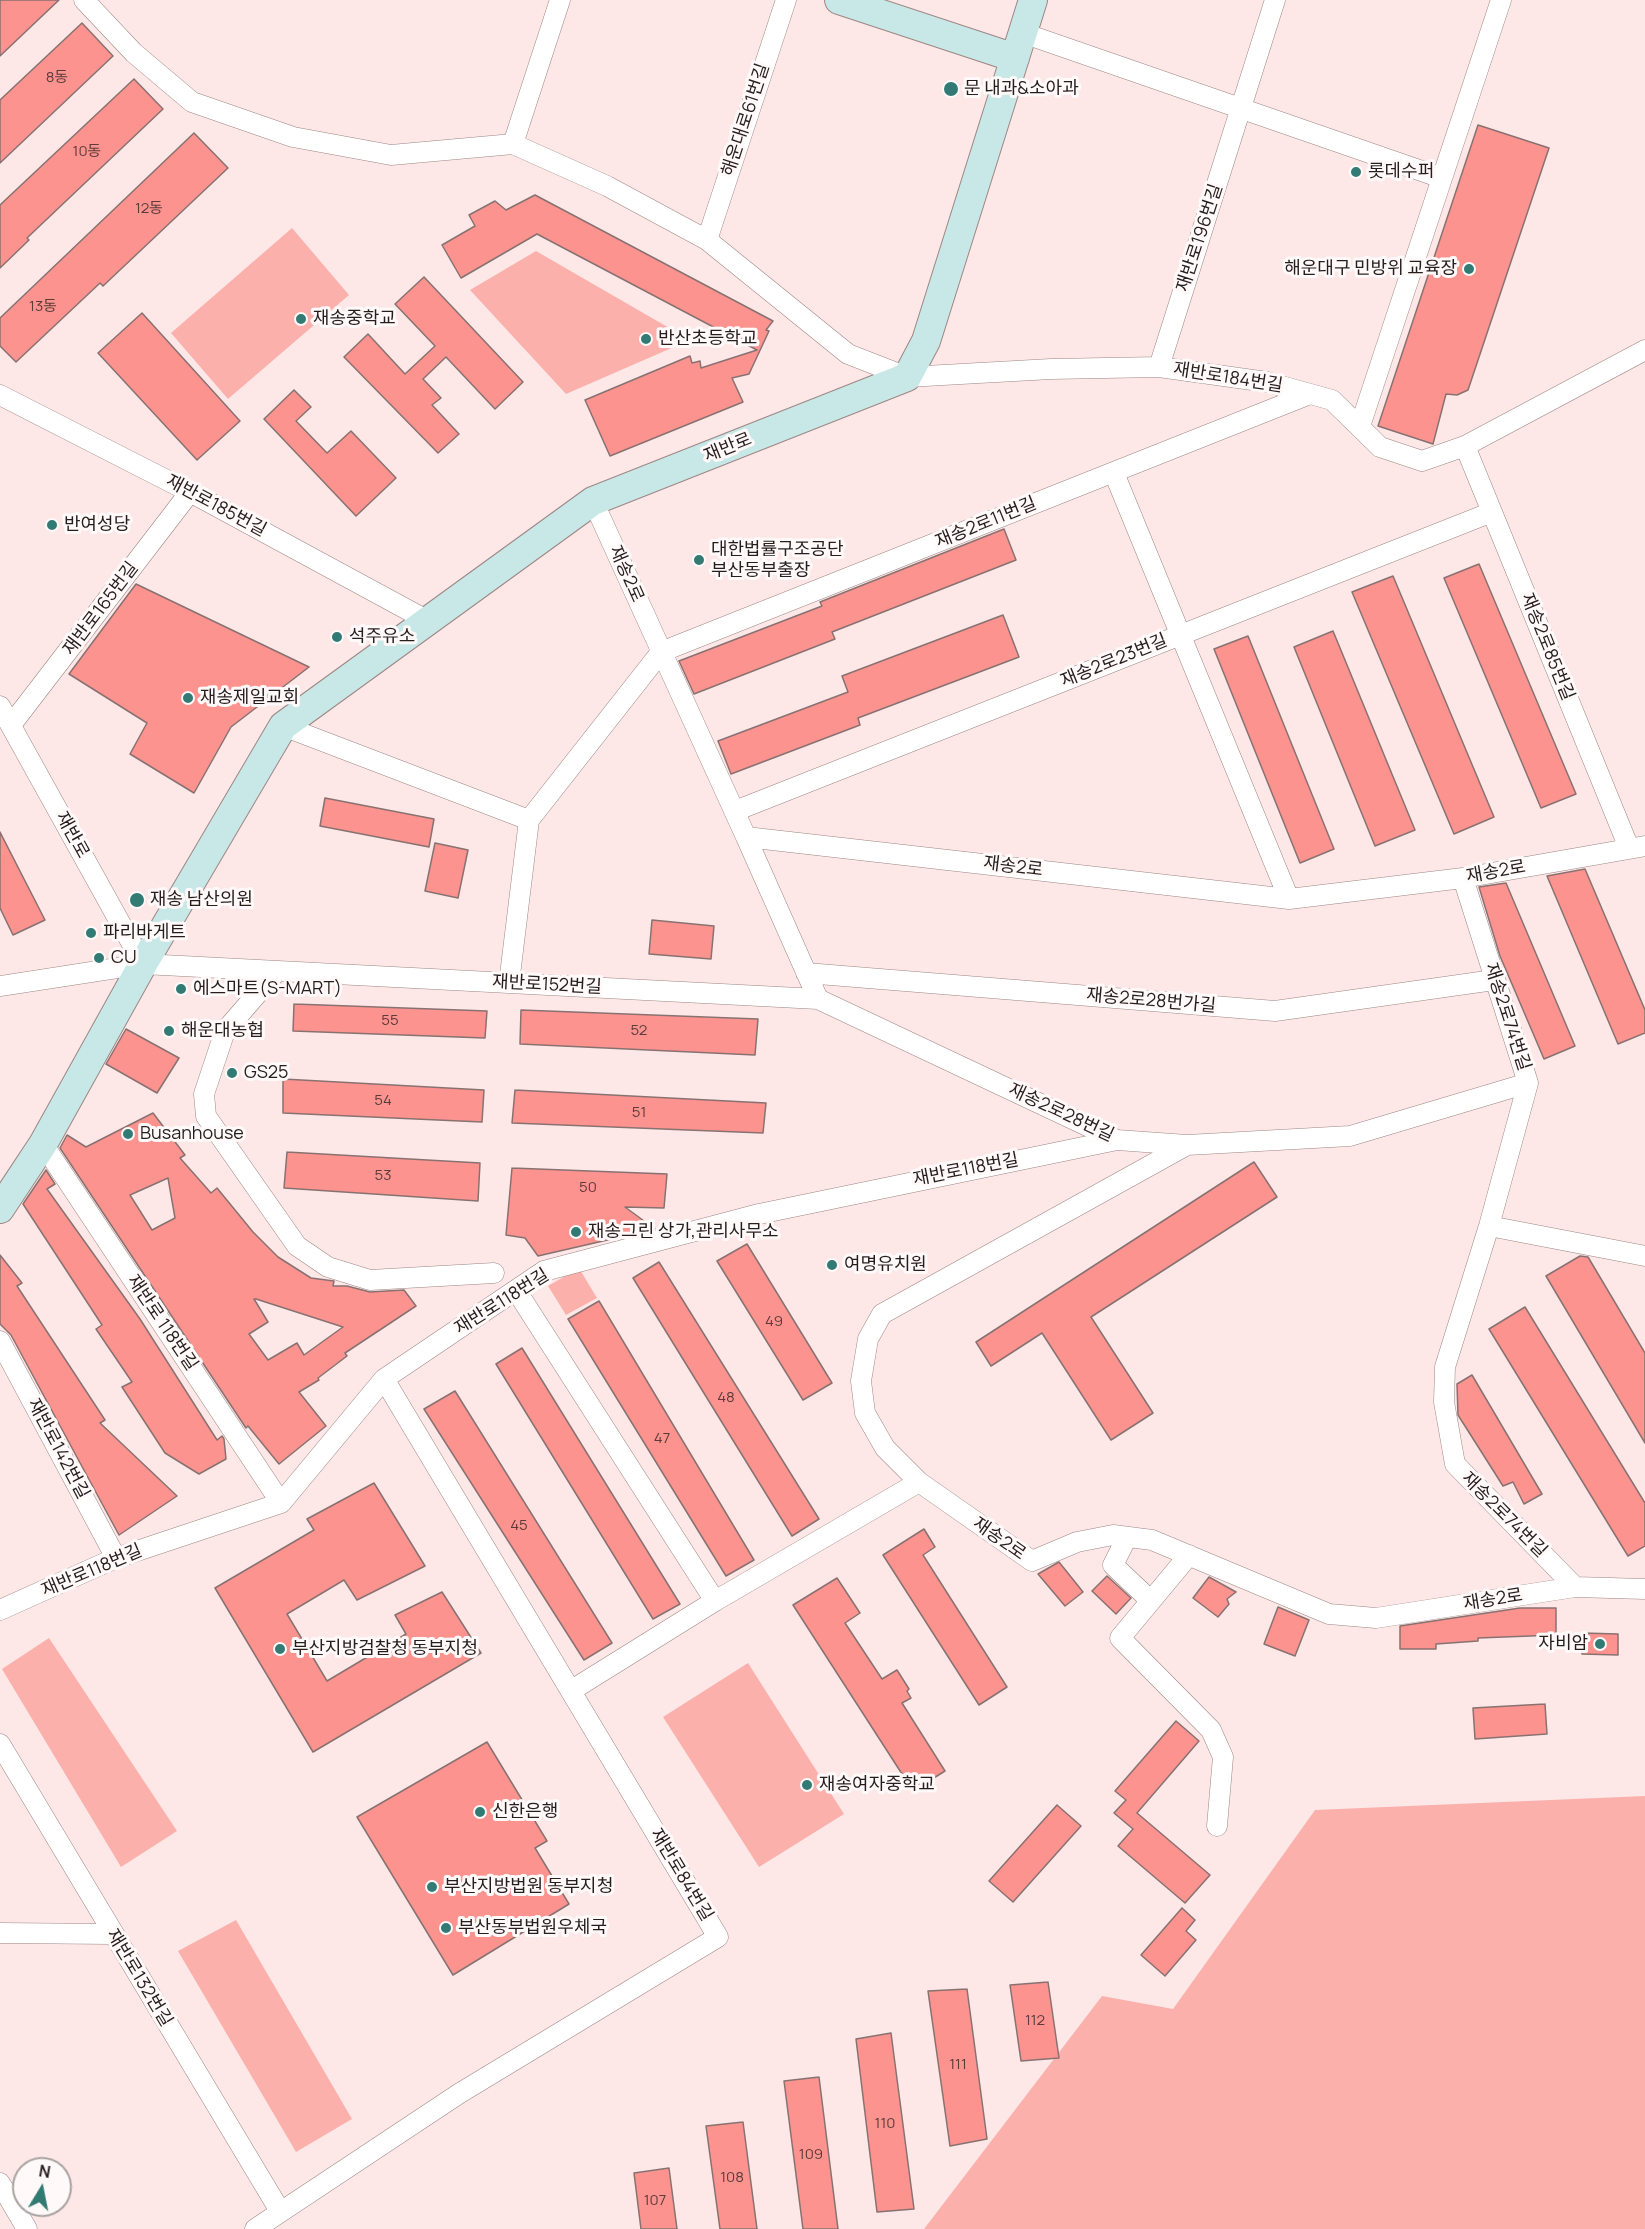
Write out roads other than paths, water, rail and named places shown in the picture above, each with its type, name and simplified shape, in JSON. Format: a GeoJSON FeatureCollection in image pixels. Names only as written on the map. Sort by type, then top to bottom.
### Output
{"type":"FeatureCollection","features":[{"type":"Feature","properties":{"kind":"main road"},"geometry":{"type":"LineString","coordinates":[[839,0],[1019,46]]}},
{"type":"Feature","properties":{"kind":"main road"},"geometry":{"type":"LineString","coordinates":[[907,377],[926,341],[1033,0]]}},
{"type":"Feature","properties":{"kind":"main road","name":"재반로"},"geometry":{"type":"LineString","coordinates":[[0,1209],[43,1143],[143,964],[282,726],[430,622],[593,501],[907,377]]}},
{"type":"Feature","properties":{"kind":"street"},"geometry":{"type":"LineString","coordinates":[[84,0],[101,7],[134,53],[192,102],[293,137],[391,155],[513,144],[607,186],[707,240],[848,354],[907,377]]}},
{"type":"Feature","properties":{"kind":"street"},"geometry":{"type":"LineString","coordinates":[[513,144],[560,0]]}},
{"type":"Feature","properties":{"kind":"street","name":"해운대로61번길"},"geometry":{"type":"LineString","coordinates":[[707,240],[786,0]]}},
{"type":"Feature","properties":{"kind":"street","name":"재반로196번길"},"geometry":{"type":"LineString","coordinates":[[1159,367],[1275,0]]}},
{"type":"Feature","properties":{"kind":"street"},"geometry":{"type":"LineString","coordinates":[[1360,426],[1501,0]]}},
{"type":"Feature","properties":{"kind":"street"},"geometry":{"type":"LineString","coordinates":[[1019,46],[1241,109],[1442,178]]}},
{"type":"Feature","properties":{"kind":"street","name":"재반로184번길"},"geometry":{"type":"LineString","coordinates":[[907,377],[1051,369],[1159,367],[1267,382],[1332,400],[1380,447],[1422,461],[1465,446],[1645,350]]}},
{"type":"Feature","properties":{"kind":"street","name":"재송2로11번길"},"geometry":{"type":"LineString","coordinates":[[662,652],[1310,394]]}},
{"type":"Feature","properties":{"kind":"street","name":"재반로185번길"},"geometry":{"type":"LineString","coordinates":[[2,399],[190,492],[430,622]]}},
{"type":"Feature","properties":{"kind":"street","name":"재송2로85번길"},"geometry":{"type":"LineString","coordinates":[[1465,446],[1637,847]]}},
{"type":"Feature","properties":{"kind":"street"},"geometry":{"type":"LineString","coordinates":[[1114,473],[1289,899]]}},
{"type":"Feature","properties":{"kind":"street","name":"재반로165번길"},"geometry":{"type":"LineString","coordinates":[[11,726],[190,492]]}},
{"type":"Feature","properties":{"kind":"street","name":"재송2로"},"geometry":{"type":"LineString","coordinates":[[593,501],[746,837],[1289,899],[1463,878],[1637,847]]}},
{"type":"Feature","properties":{"kind":"street","name":"재송2로23번길"},"geometry":{"type":"LineString","coordinates":[[735,811],[1492,512]]}},
{"type":"Feature","properties":{"kind":"street"},"geometry":{"type":"LineString","coordinates":[[509,983],[529,820],[662,652]]}},
{"type":"Feature","properties":{"kind":"street","name":"재반로"},"geometry":{"type":"LineString","coordinates":[[0,706],[143,964]]}},
{"type":"Feature","properties":{"kind":"street"},"geometry":{"type":"LineString","coordinates":[[282,726],[529,820]]}},
{"type":"Feature","properties":{"kind":"street"},"geometry":{"type":"LineString","coordinates":[[746,837],[818,999]]}},
{"type":"Feature","properties":{"kind":"street","name":"재송2로74번길"},"geometry":{"type":"LineString","coordinates":[[1463,878],[1528,1083],[1489,1226],[1445,1366],[1444,1402],[1455,1464],[1575,1587]]}},
{"type":"Feature","properties":{"kind":"street","name":"재반로152번길"},"geometry":{"type":"LineString","coordinates":[[0,986],[143,964],[818,999]]}},
{"type":"Feature","properties":{"kind":"street"},"geometry":{"type":"LineString","coordinates":[[277,971],[225,1031],[204,1094],[206,1116],[297,1246],[328,1267],[370,1280],[494,1273]]}},
{"type":"Feature","properties":{"kind":"street","name":"재송2로28번가길"},"geometry":{"type":"LineString","coordinates":[[806,974],[1275,1011],[1494,980]]}},
{"type":"Feature","properties":{"kind":"street","name":"재송2로28번길"},"geometry":{"type":"LineString","coordinates":[[818,999],[1117,1140],[1187,1145],[1350,1136],[1528,1083]]}},
{"type":"Feature","properties":{"kind":"street","name":"재반로118번길"},"geometry":{"type":"LineString","coordinates":[[0,1610],[117,1558],[281,1503],[384,1379],[544,1271],[759,1214],[1117,1140]]}},
{"type":"Feature","properties":{"kind":"street","name":"재반로 118번길"},"geometry":{"type":"LineString","coordinates":[[43,1143],[281,1503]]}},
{"type":"Feature","properties":{"kind":"street","name":"재송2로"},"geometry":{"type":"LineString","coordinates":[[1187,1145],[882,1314],[868,1339],[861,1381],[864,1413],[885,1448],[919,1482],[1032,1562],[1077,1542],[1113,1534],[1127,1538],[1152,1540],[1329,1614],[1376,1618],[1575,1587],[1645,1589]]}},
{"type":"Feature","properties":{"kind":"street"},"geometry":{"type":"LineString","coordinates":[[1489,1226],[1645,1256]]}},
{"type":"Feature","properties":{"kind":"street"},"geometry":{"type":"LineString","coordinates":[[516,1290],[715,1601]]}},
{"type":"Feature","properties":{"kind":"street","name":"재반로142번길"},"geometry":{"type":"LineString","coordinates":[[0,1341],[117,1558]]}},
{"type":"Feature","properties":{"kind":"street"},"geometry":{"type":"LineString","coordinates":[[384,1379],[572,1690],[715,1601],[919,1482]]}},
{"type":"Feature","properties":{"kind":"street"},"geometry":{"type":"LineString","coordinates":[[1127,1538],[1113,1565],[1150,1600]]}},
{"type":"Feature","properties":{"kind":"street"},"geometry":{"type":"LineString","coordinates":[[1188,1555],[1120,1638],[1211,1730],[1223,1757],[1217,1826]]}},
{"type":"Feature","properties":{"kind":"street","name":"재반로84번길"},"geometry":{"type":"LineString","coordinates":[[255,2229],[460,2093],[718,1936],[572,1690]]}},
{"type":"Feature","properties":{"kind":"street","name":"재반로132번길"},"geometry":{"type":"LineString","coordinates":[[0,1744],[111,1934],[280,2211]]}},
{"type":"Feature","properties":{"kind":"street"},"geometry":{"type":"LineString","coordinates":[[0,1933],[111,1934]]}},
{"type":"Feature","properties":{"kind":"street"},"geometry":{"type":"LineString","coordinates":[[0,2183],[27,2229]]}},
{"type":"Feature","properties":{"kind":"place","name":"문 내과&소아과"},"geometry":{"type":"Point","coordinates":[951,89]}},
{"type":"Feature","properties":{"kind":"place","name":"롯데수퍼"},"geometry":{"type":"Point","coordinates":[1356,172]}},
{"type":"Feature","properties":{"kind":"place","name":"해운대구 민방위 교육장"},"geometry":{"type":"Point","coordinates":[1469,269]}},
{"type":"Feature","properties":{"kind":"place","name":"재송중학교"},"geometry":{"type":"Point","coordinates":[301,319]}},
{"type":"Feature","properties":{"kind":"place","name":"반산초등학교"},"geometry":{"type":"Point","coordinates":[646,339]}},
{"type":"Feature","properties":{"kind":"place","name":"반여성당"},"geometry":{"type":"Point","coordinates":[52,525]}},
{"type":"Feature","properties":{"kind":"place","name":"대한법률구조공단 부산동부출장"},"geometry":{"type":"Point","coordinates":[699,560]}},
{"type":"Feature","properties":{"kind":"place","name":"석주유소"},"geometry":{"type":"Point","coordinates":[337,637]}},
{"type":"Feature","properties":{"kind":"place","name":"재송제일교회"},"geometry":{"type":"Point","coordinates":[188,698]}},
{"type":"Feature","properties":{"kind":"place","name":"재송 남산의원"},"geometry":{"type":"Point","coordinates":[137,900]}},
{"type":"Feature","properties":{"kind":"place","name":"파리바게트"},"geometry":{"type":"Point","coordinates":[91,933]}},
{"type":"Feature","properties":{"kind":"place","name":"CU"},"geometry":{"type":"Point","coordinates":[99,958]}},
{"type":"Feature","properties":{"kind":"place","name":"에스마트(S-MART)"},"geometry":{"type":"Point","coordinates":[181,989]}},
{"type":"Feature","properties":{"kind":"place","name":"해운대농협"},"geometry":{"type":"Point","coordinates":[169,1031]}},
{"type":"Feature","properties":{"kind":"place","name":"GS25"},"geometry":{"type":"Point","coordinates":[232,1073]}},
{"type":"Feature","properties":{"kind":"place","name":"Busanhouse"},"geometry":{"type":"Point","coordinates":[128,1134]}},
{"type":"Feature","properties":{"kind":"place","name":"재송그린 상가,관리사무소"},"geometry":{"type":"Point","coordinates":[576,1232]}},
{"type":"Feature","properties":{"kind":"place","name":"여명유치원"},"geometry":{"type":"Point","coordinates":[832,1265]}},
{"type":"Feature","properties":{"kind":"place","name":"자비암"},"geometry":{"type":"Point","coordinates":[1600,1644]}},
{"type":"Feature","properties":{"kind":"place","name":"부산지방검찰청 동부지청"},"geometry":{"type":"Point","coordinates":[280,1649]}},
{"type":"Feature","properties":{"kind":"place","name":"재송여자중학교"},"geometry":{"type":"Point","coordinates":[807,1785]}},
{"type":"Feature","properties":{"kind":"place","name":"신한은행"},"geometry":{"type":"Point","coordinates":[480,1812]}},
{"type":"Feature","properties":{"kind":"place","name":"부산지방법원 동부지청"},"geometry":{"type":"Point","coordinates":[432,1887]}},
{"type":"Feature","properties":{"kind":"place","name":"부산동부법원우체국"},"geometry":{"type":"Point","coordinates":[446,1928]}}]}
